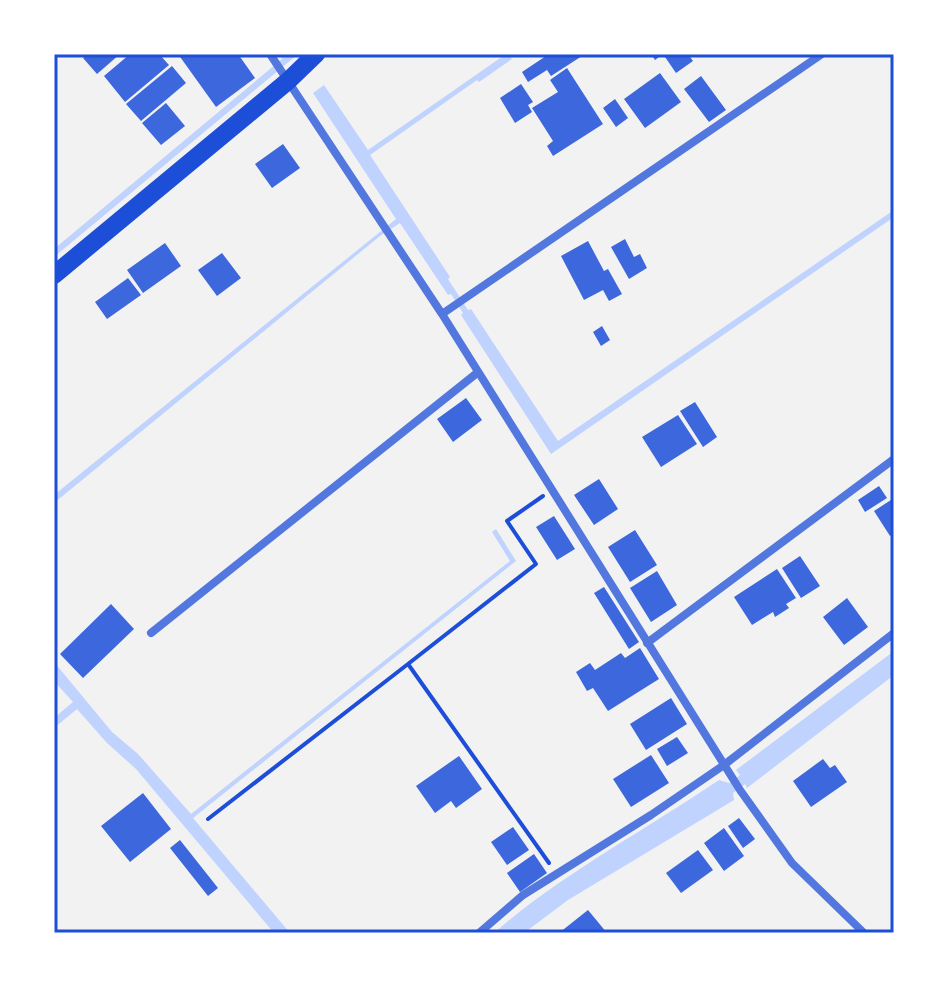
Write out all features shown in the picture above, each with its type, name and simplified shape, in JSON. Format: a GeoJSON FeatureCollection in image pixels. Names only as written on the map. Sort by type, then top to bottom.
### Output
{"type":"FeatureCollection","features":[{"type":"Feature","properties":{"kind":"main road"},"geometry":{"type":"LineString","coordinates":[[54,275],[285,76],[316,54]]}},
{"type":"Feature","properties":{"kind":"street"},"geometry":{"type":"LineString","coordinates":[[442,314],[822,54]]}},
{"type":"Feature","properties":{"kind":"street"},"geometry":{"type":"LineString","coordinates":[[271,56],[442,314],[740,790],[792,863],[864,933]]}},
{"type":"Feature","properties":{"kind":"street"},"geometry":{"type":"LineString","coordinates":[[151,633],[477,373]]}},
{"type":"Feature","properties":{"kind":"street"},"geometry":{"type":"LineString","coordinates":[[647,643],[894,459]]}},
{"type":"Feature","properties":{"kind":"street"},"geometry":{"type":"LineString","coordinates":[[479,933],[523,895],[555,873],[726,769],[894,633]]}},
{"type":"Feature","properties":{"kind":"path"},"geometry":{"type":"LineString","coordinates":[[208,819],[536,564],[507,521],[551,490]]}},
{"type":"Feature","properties":{"kind":"path"},"geometry":{"type":"LineString","coordinates":[[408,664],[555,873]]}},
{"type":"Feature","properties":{"kind":"water"},"geometry":{"type":"Polygon","coordinates":[[[279,54],[297,55],[54,257],[54,249],[282,59],[279,54]]]}},
{"type":"Feature","properties":{"kind":"water"},"geometry":{"type":"Polygon","coordinates":[[[506,54],[514,54],[510,57],[512,59],[370,155],[450,277],[448,279],[468,310],[471,309],[558,441],[894,210],[894,217],[551,454],[461,315],[463,313],[451,294],[448,295],[400,223],[380,236],[54,503],[54,495],[396,219],[313,93],[324,85],[368,150],[506,54]]]}},
{"type":"Feature","properties":{"kind":"water"},"geometry":{"type":"Polygon","coordinates":[[[496,529],[516,561],[193,818],[290,933],[274,933],[136,769],[107,743],[77,709],[54,728],[54,718],[73,702],[54,681],[54,662],[112,732],[138,754],[191,814],[510,561],[492,532],[496,529]]]}},
{"type":"Feature","properties":{"kind":"water"},"geometry":{"type":"Polygon","coordinates":[[[894,651],[894,675],[747,788],[745,784],[733,793],[734,800],[568,900],[524,933],[494,933],[520,911],[604,853],[719,780],[729,783],[740,775],[736,770],[894,651]]]}},
{"type":"Feature","properties":{"kind":"building"},"geometry":{"type":"Polygon","coordinates":[[[88,54],[120,54],[97,74],[83,58],[88,54]]]}},
{"type":"Feature","properties":{"kind":"building"},"geometry":{"type":"Polygon","coordinates":[[[130,54],[159,54],[169,65],[125,102],[104,76],[130,54]]]}},
{"type":"Feature","properties":{"kind":"building"},"geometry":{"type":"Polygon","coordinates":[[[178,54],[238,54],[255,78],[216,107],[178,54]]]}},
{"type":"Feature","properties":{"kind":"building"},"geometry":{"type":"Polygon","coordinates":[[[549,54],[582,56],[551,76],[547,70],[528,82],[522,72],[549,54]]]}},
{"type":"Feature","properties":{"kind":"building"},"geometry":{"type":"Polygon","coordinates":[[[663,54],[688,54],[693,61],[676,73],[663,54]]]}},
{"type":"Feature","properties":{"kind":"building"},"geometry":{"type":"Polygon","coordinates":[[[172,66],[186,83],[141,121],[126,104],[172,66]]]}},
{"type":"Feature","properties":{"kind":"building"},"geometry":{"type":"Polygon","coordinates":[[[567,68],[603,124],[553,156],[547,146],[553,141],[532,108],[558,92],[550,80],[567,68]]]}},
{"type":"Feature","properties":{"kind":"building"},"geometry":{"type":"Polygon","coordinates":[[[660,73],[681,102],[645,128],[624,99],[660,73]]]}},
{"type":"Feature","properties":{"kind":"building"},"geometry":{"type":"Polygon","coordinates":[[[701,76],[726,110],[709,122],[684,89],[701,76]]]}},
{"type":"Feature","properties":{"kind":"building"},"geometry":{"type":"Polygon","coordinates":[[[521,84],[533,102],[528,105],[532,112],[515,123],[500,98],[521,84]]]}},
{"type":"Feature","properties":{"kind":"building"},"geometry":{"type":"Polygon","coordinates":[[[615,99],[628,118],[616,127],[603,108],[615,99]]]}},
{"type":"Feature","properties":{"kind":"building"},"geometry":{"type":"Polygon","coordinates":[[[166,103],[185,126],[161,145],[142,123],[166,103]]]}},
{"type":"Feature","properties":{"kind":"building"},"geometry":{"type":"Polygon","coordinates":[[[283,144],[300,168],[272,188],[255,164],[283,144]]]}},
{"type":"Feature","properties":{"kind":"building"},"geometry":{"type":"Polygon","coordinates":[[[625,239],[634,257],[640,254],[647,268],[629,279],[611,247],[625,239]]]}},
{"type":"Feature","properties":{"kind":"building"},"geometry":{"type":"Polygon","coordinates":[[[588,241],[604,271],[608,269],[622,294],[609,301],[603,290],[584,300],[561,256],[588,241]]]}},
{"type":"Feature","properties":{"kind":"building"},"geometry":{"type":"Polygon","coordinates":[[[165,243],[181,266],[143,293],[127,270],[165,243]]]}},
{"type":"Feature","properties":{"kind":"building"},"geometry":{"type":"Polygon","coordinates":[[[222,253],[241,278],[217,296],[198,270],[222,253]]]}},
{"type":"Feature","properties":{"kind":"building"},"geometry":{"type":"Polygon","coordinates":[[[128,278],[141,295],[107,319],[95,302],[128,278]]]}},
{"type":"Feature","properties":{"kind":"building"},"geometry":{"type":"Polygon","coordinates":[[[602,326],[610,340],[601,346],[593,332],[602,326]]]}},
{"type":"Feature","properties":{"kind":"building"},"geometry":{"type":"Polygon","coordinates":[[[466,398],[482,420],[453,442],[437,419],[466,398]]]}},
{"type":"Feature","properties":{"kind":"building"},"geometry":{"type":"Polygon","coordinates":[[[695,402],[717,437],[703,447],[680,411],[695,402]]]}},
{"type":"Feature","properties":{"kind":"building"},"geometry":{"type":"Polygon","coordinates":[[[678,415],[697,444],[661,467],[642,437],[678,415]]]}},
{"type":"Feature","properties":{"kind":"building"},"geometry":{"type":"Polygon","coordinates":[[[599,479],[618,509],[594,525],[574,495],[599,479]]]}},
{"type":"Feature","properties":{"kind":"building"},"geometry":{"type":"Polygon","coordinates":[[[879,486],[887,498],[865,512],[858,500],[879,486]]]}},
{"type":"Feature","properties":{"kind":"building"},"geometry":{"type":"Polygon","coordinates":[[[894,498],[894,533],[890,536],[874,511],[894,498]]]}},
{"type":"Feature","properties":{"kind":"building"},"geometry":{"type":"Polygon","coordinates":[[[554,516],[575,549],[557,560],[536,527],[554,516]]]}},
{"type":"Feature","properties":{"kind":"building"},"geometry":{"type":"Polygon","coordinates":[[[635,530],[657,565],[630,582],[608,547],[635,530]]]}},
{"type":"Feature","properties":{"kind":"building"},"geometry":{"type":"Polygon","coordinates":[[[800,556],[820,586],[801,598],[782,568],[800,556]]]}},
{"type":"Feature","properties":{"kind":"building"},"geometry":{"type":"Polygon","coordinates":[[[777,569],[796,598],[786,604],[789,608],[775,617],[773,612],[752,625],[734,597],[777,569]]]}},
{"type":"Feature","properties":{"kind":"building"},"geometry":{"type":"Polygon","coordinates":[[[657,571],[677,605],[651,622],[630,588],[657,571]]]}},
{"type":"Feature","properties":{"kind":"building"},"geometry":{"type":"Polygon","coordinates":[[[604,587],[639,642],[629,649],[594,593],[604,587]]]}},
{"type":"Feature","properties":{"kind":"building"},"geometry":{"type":"Polygon","coordinates":[[[847,598],[868,627],[844,645],[823,617],[847,598]]]}},
{"type":"Feature","properties":{"kind":"building"},"geometry":{"type":"Polygon","coordinates":[[[111,604],[134,629],[83,678],[60,654],[111,604]]]}},
{"type":"Feature","properties":{"kind":"building"},"geometry":{"type":"Polygon","coordinates":[[[640,648],[659,679],[608,711],[593,688],[587,691],[576,672],[590,663],[595,670],[621,653],[625,658],[640,648]]]}},
{"type":"Feature","properties":{"kind":"building"},"geometry":{"type":"Polygon","coordinates":[[[671,698],[687,724],[646,750],[630,724],[671,698]]]}},
{"type":"Feature","properties":{"kind":"building"},"geometry":{"type":"Polygon","coordinates":[[[677,737],[688,753],[667,766],[657,749],[677,737]]]}},
{"type":"Feature","properties":{"kind":"building"},"geometry":{"type":"Polygon","coordinates":[[[651,755],[669,783],[631,807],[613,779],[651,755]]]}},
{"type":"Feature","properties":{"kind":"building"},"geometry":{"type":"Polygon","coordinates":[[[459,756],[482,789],[456,808],[451,801],[435,813],[416,786],[459,756]]]}},
{"type":"Feature","properties":{"kind":"building"},"geometry":{"type":"Polygon","coordinates":[[[823,759],[830,768],[835,765],[847,782],[811,807],[793,781],[823,759]]]}},
{"type":"Feature","properties":{"kind":"building"},"geometry":{"type":"Polygon","coordinates":[[[143,793],[171,829],[130,862],[101,826],[143,793]]]}},
{"type":"Feature","properties":{"kind":"building"},"geometry":{"type":"Polygon","coordinates":[[[739,818],[755,839],[743,848],[728,826],[739,818]]]}},
{"type":"Feature","properties":{"kind":"building"},"geometry":{"type":"Polygon","coordinates":[[[513,827],[529,850],[507,865],[491,842],[513,827]]]}},
{"type":"Feature","properties":{"kind":"building"},"geometry":{"type":"Polygon","coordinates":[[[724,828],[744,856],[724,871],[704,843],[724,828]]]}},
{"type":"Feature","properties":{"kind":"building"},"geometry":{"type":"Polygon","coordinates":[[[180,840],[218,888],[208,896],[170,848],[180,840]]]}},
{"type":"Feature","properties":{"kind":"building"},"geometry":{"type":"Polygon","coordinates":[[[698,850],[713,870],[681,893],[666,873],[698,850]]]}},
{"type":"Feature","properties":{"kind":"building"},"geometry":{"type":"Polygon","coordinates":[[[534,854],[547,873],[520,892],[507,873],[534,854]]]}},
{"type":"Feature","properties":{"kind":"building"},"geometry":{"type":"Polygon","coordinates":[[[588,910],[607,933],[559,933],[588,910]]]}}]}
